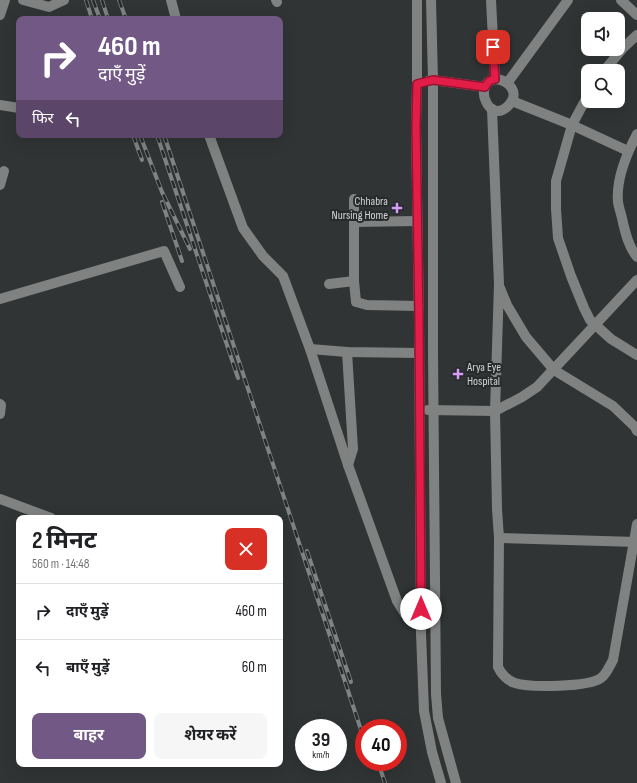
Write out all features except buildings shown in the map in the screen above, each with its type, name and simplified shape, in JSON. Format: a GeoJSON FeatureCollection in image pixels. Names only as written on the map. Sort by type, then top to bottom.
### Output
{"type":"FeatureCollection","features":[{"type":"Feature","properties":{"kind":"street"},"geometry":{"type":"LineString","coordinates":[[0,15],[5,0]]}},
{"type":"Feature","properties":{"kind":"street"},"geometry":{"type":"LineString","coordinates":[[23,0],[49,6],[64,0]]}},
{"type":"Feature","properties":{"kind":"street"},"geometry":{"type":"LineString","coordinates":[[171,0],[175,16]]}},
{"type":"Feature","properties":{"kind":"street"},"geometry":{"type":"LineString","coordinates":[[417,0],[416,126],[421,624],[424,711],[432,752],[441,783]]}},
{"type":"Feature","properties":{"kind":"street"},"geometry":{"type":"LineString","coordinates":[[431,0],[433,80],[433,410],[436,694],[438,718],[456,783]]}},
{"type":"Feature","properties":{"kind":"street"},"geometry":{"type":"LineString","coordinates":[[491,0],[495,79]]}},
{"type":"Feature","properties":{"kind":"street"},"geometry":{"type":"LineString","coordinates":[[621,0],[637,15]]}},
{"type":"Feature","properties":{"kind":"street"},"geometry":{"type":"LineString","coordinates":[[508,82],[565,2]]}},
{"type":"Feature","properties":{"kind":"street"},"geometry":{"type":"LineString","coordinates":[[610,64],[623,48],[637,35]]}},
{"type":"Feature","properties":{"kind":"street"},"geometry":{"type":"LineString","coordinates":[[495,79],[508,82],[512,86],[514,97],[512,102],[501,110],[492,109],[485,100],[485,87],[488,82],[495,79]]}},
{"type":"Feature","properties":{"kind":"street"},"geometry":{"type":"LineString","coordinates":[[417,84],[433,80],[485,87]]}},
{"type":"Feature","properties":{"kind":"street"},"geometry":{"type":"LineString","coordinates":[[512,102],[572,125],[628,151]]}},
{"type":"Feature","properties":{"kind":"street"},"geometry":{"type":"LineString","coordinates":[[0,105],[16,108]]}},
{"type":"Feature","properties":{"kind":"street"},"geometry":{"type":"LineString","coordinates":[[581,108],[572,125],[556,181],[558,238],[584,308],[590,320],[611,339],[637,355]]}},
{"type":"Feature","properties":{"kind":"street"},"geometry":{"type":"LineString","coordinates":[[492,109],[499,284],[494,411],[499,538],[498,667],[501,674],[515,683],[535,686],[581,685],[601,678],[613,660],[637,524]]}},
{"type":"Feature","properties":{"kind":"street"},"geometry":{"type":"LineString","coordinates":[[637,134],[628,151],[620,180],[618,201],[626,236],[633,252],[637,257]]}},
{"type":"Feature","properties":{"kind":"street"},"geometry":{"type":"LineString","coordinates":[[210,138],[243,228],[263,256],[283,276],[310,349],[348,465],[397,601],[405,614],[421,624]]}},
{"type":"Feature","properties":{"kind":"street"},"geometry":{"type":"LineString","coordinates":[[0,185],[4,171]]}},
{"type":"Feature","properties":{"kind":"street"},"geometry":{"type":"LineString","coordinates":[[354,199],[354,281],[356,302],[367,305],[419,306]]}},
{"type":"Feature","properties":{"kind":"street"},"geometry":{"type":"LineString","coordinates":[[354,222],[417,221]]}},
{"type":"Feature","properties":{"kind":"street"},"geometry":{"type":"LineString","coordinates":[[0,299],[164,251],[180,288]]}},
{"type":"Feature","properties":{"kind":"street"},"geometry":{"type":"LineString","coordinates":[[420,409],[494,411],[522,397],[537,387],[554,370],[637,280]]}},
{"type":"Feature","properties":{"kind":"street"},"geometry":{"type":"LineString","coordinates":[[329,284],[354,281]]}},
{"type":"Feature","properties":{"kind":"street"},"geometry":{"type":"LineString","coordinates":[[499,284],[507,305],[526,337],[554,370],[613,406],[636,427],[637,431]]}},
{"type":"Feature","properties":{"kind":"street"},"geometry":{"type":"LineString","coordinates":[[310,349],[347,352],[419,353]]}},
{"type":"Feature","properties":{"kind":"street"},"geometry":{"type":"LineString","coordinates":[[347,352],[352,449],[348,465]]}},
{"type":"Feature","properties":{"kind":"street"},"geometry":{"type":"LineString","coordinates":[[0,404],[2,405],[0,414]]}},
{"type":"Feature","properties":{"kind":"street"},"geometry":{"type":"LineString","coordinates":[[0,499],[43,515]]}},
{"type":"Feature","properties":{"kind":"street"},"geometry":{"type":"LineString","coordinates":[[499,538],[635,542]]}},
{"type":"Feature","properties":{"kind":"railway"},"geometry":{"type":"LineString","coordinates":[[86,0],[91,16]]}},
{"type":"Feature","properties":{"kind":"railway"},"geometry":{"type":"LineString","coordinates":[[93,0],[99,16]]}},
{"type":"Feature","properties":{"kind":"railway"},"geometry":{"type":"LineString","coordinates":[[102,0],[107,16]]}},
{"type":"Feature","properties":{"kind":"railway"},"geometry":{"type":"LineString","coordinates":[[119,0],[125,16]]}},
{"type":"Feature","properties":{"kind":"railway"},"geometry":{"type":"LineString","coordinates":[[134,138],[142,160]]}},
{"type":"Feature","properties":{"kind":"railway"},"geometry":{"type":"LineString","coordinates":[[141,138],[162,192],[190,249]]}},
{"type":"Feature","properties":{"kind":"railway"},"geometry":{"type":"LineString","coordinates":[[158,138],[238,378]]}},
{"type":"Feature","properties":{"kind":"railway"},"geometry":{"type":"LineString","coordinates":[[165,138],[357,719]]}},
{"type":"Feature","properties":{"kind":"railway"},"geometry":{"type":"LineString","coordinates":[[162,202],[182,261]]}},
{"type":"Feature","properties":{"kind":"railway"},"geometry":{"type":"LineString","coordinates":[[307,551],[351,682]]}},
{"type":"Feature","properties":{"kind":"railway"},"geometry":{"type":"LineString","coordinates":[[381,771],[385,783]]}},
{"type":"Feature","properties":{"kind":"place","name":"Chhabra Nursing Home"},"geometry":{"type":"Point","coordinates":[397,208]}},
{"type":"Feature","properties":{"kind":"place","name":"Arya Eye Hospital"},"geometry":{"type":"Point","coordinates":[458,374]}},
{"type":"Feature","properties":{"kind":"route"},"geometry":{"type":"LineString","coordinates":[[421,609],[416,126],[417,84],[433,80],[485,87],[488,82],[495,79],[493,47]]}}]}
